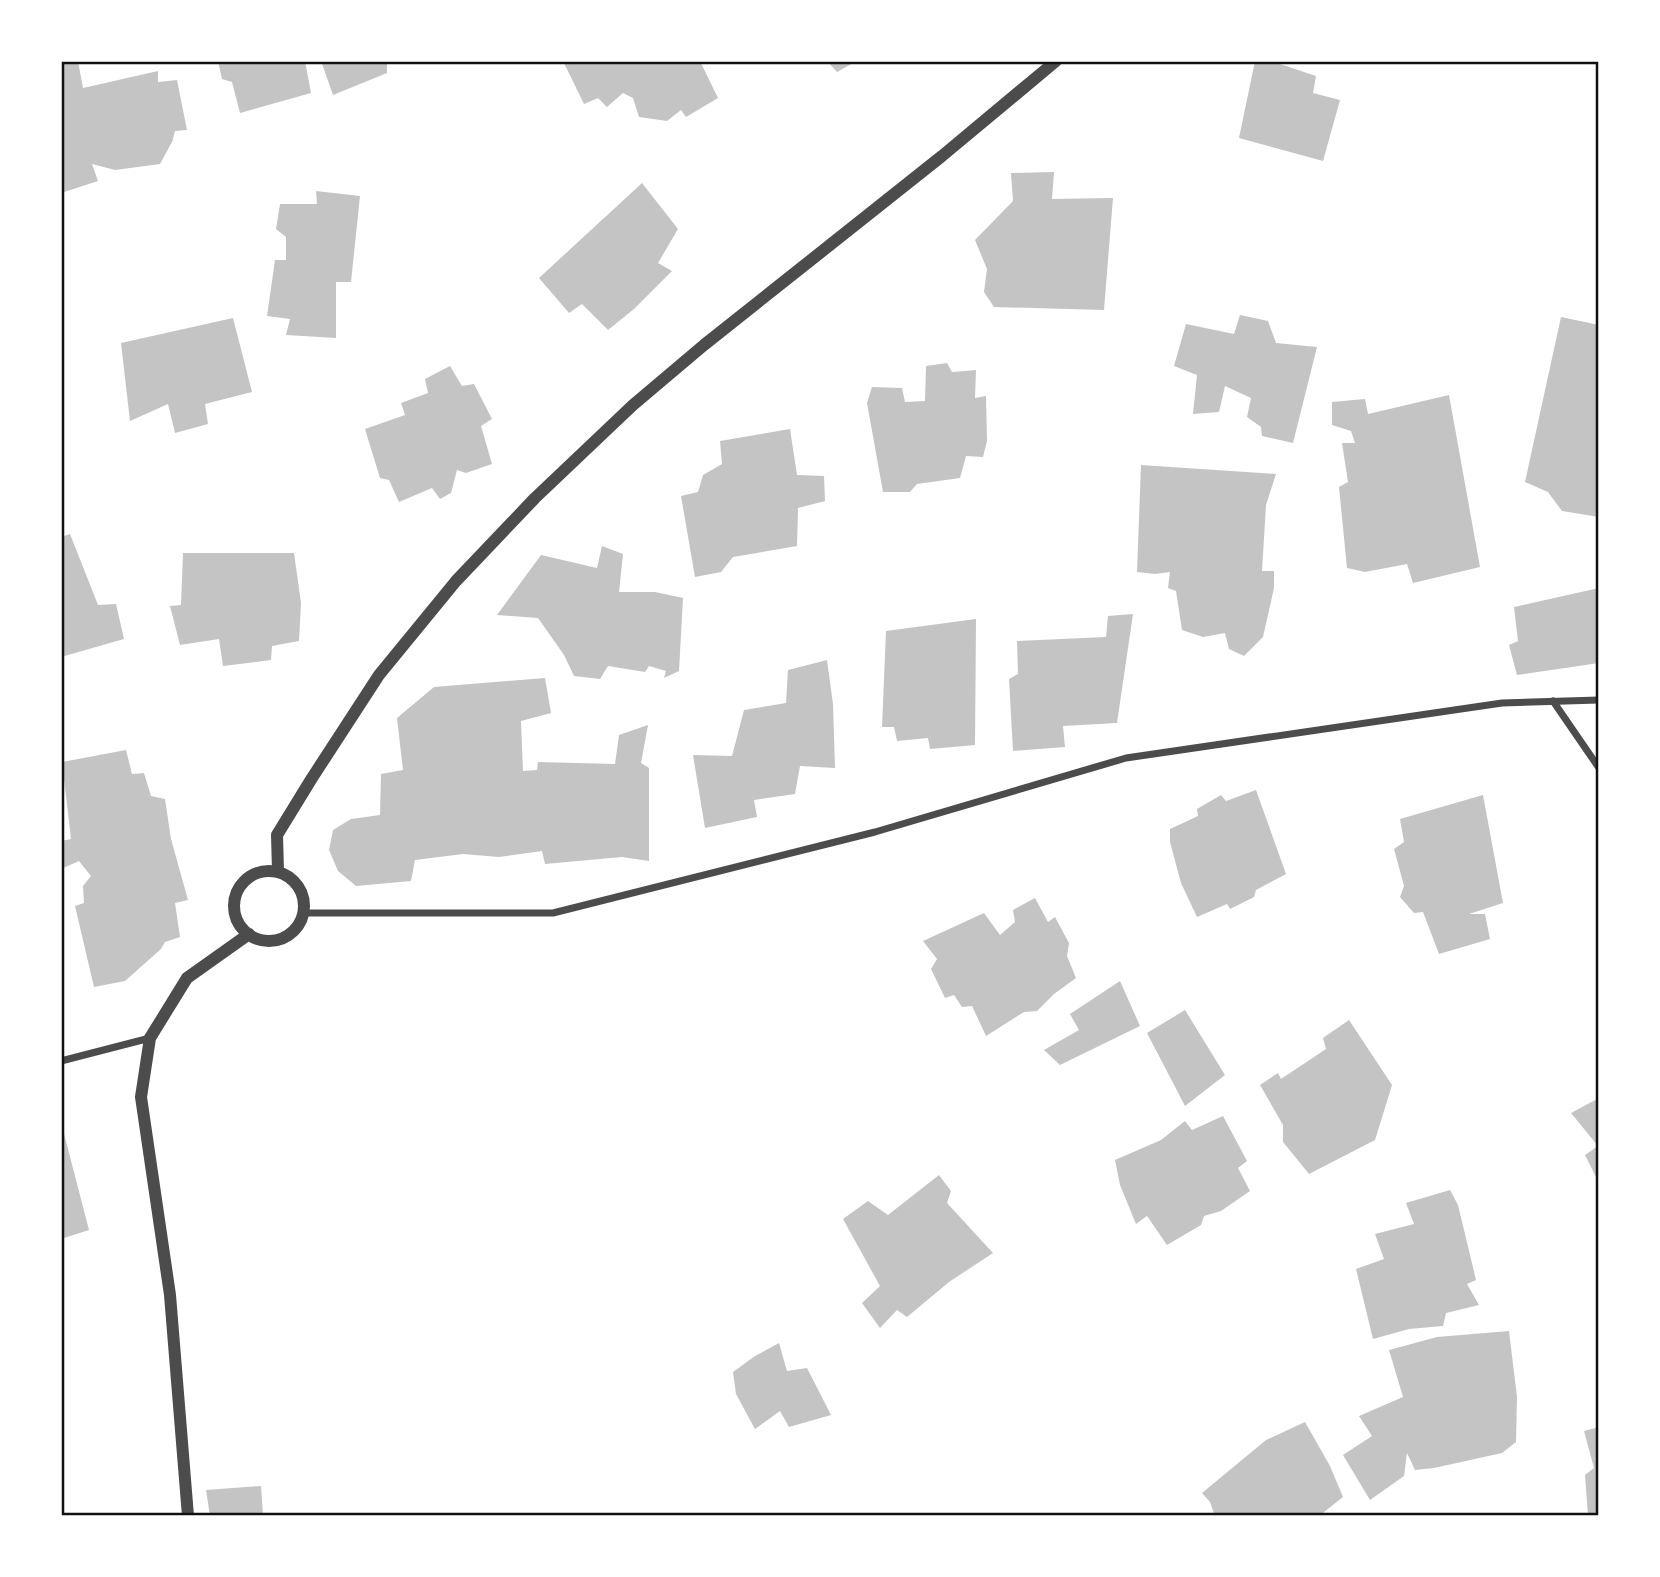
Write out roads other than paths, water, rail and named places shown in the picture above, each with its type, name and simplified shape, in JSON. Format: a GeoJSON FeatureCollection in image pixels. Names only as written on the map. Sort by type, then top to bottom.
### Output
{"type":"FeatureCollection","features":[{"type":"Feature","properties":{"kind":"street"},"geometry":{"type":"LineString","coordinates":[[278,871],[277,835],[379,676],[464,572],[535,498],[633,405],[704,345],[942,156],[1056,61]]}},
{"type":"Feature","properties":{"kind":"street"},"geometry":{"type":"LineString","coordinates":[[304,913],[553,913],[875,832],[1126,758],[1502,703],[1599,700]]}},
{"type":"Feature","properties":{"kind":"street"},"geometry":{"type":"LineString","coordinates":[[1553,701],[1599,768]]}},
{"type":"Feature","properties":{"kind":"street"},"geometry":{"type":"LineString","coordinates":[[266,870],[278,871],[298,884],[303,895],[304,913],[296,929],[287,936],[276,941],[265,941],[248,934],[238,922],[234,911],[238,889],[254,874],[266,870]]}},
{"type":"Feature","properties":{"kind":"street"},"geometry":{"type":"LineString","coordinates":[[188,1516],[170,1295],[141,1097],[150,1038],[187,978],[248,934]]}},
{"type":"Feature","properties":{"kind":"street"},"geometry":{"type":"LineString","coordinates":[[61,1061],[150,1038]]}}]}
